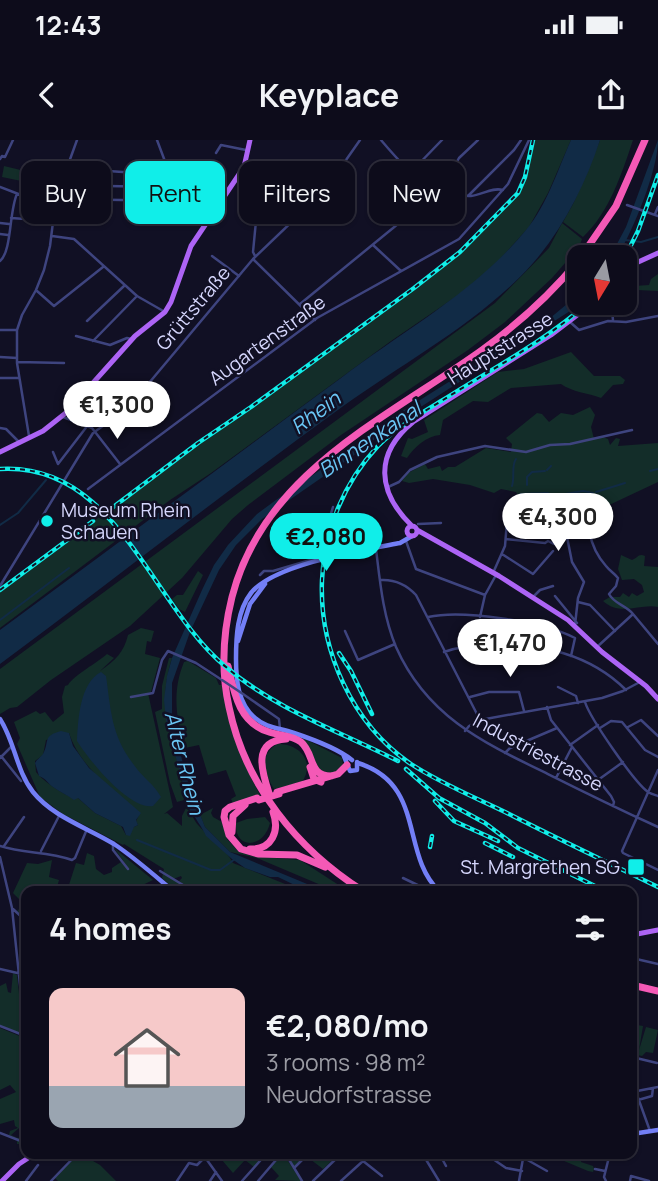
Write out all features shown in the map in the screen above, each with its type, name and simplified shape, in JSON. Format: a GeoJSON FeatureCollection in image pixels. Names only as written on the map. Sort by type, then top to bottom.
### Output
{"type":"FeatureCollection","features":[{"type":"Feature","properties":{"kind":"highway"},"geometry":{"type":"LineString","coordinates":[[592,245],[619,208],[638,168],[646,140]]}},
{"type":"Feature","properties":{"kind":"highway"},"geometry":{"type":"LineString","coordinates":[[356,886],[299,839],[248,765],[232,723],[226,691],[226,623],[235,585],[249,550],[266,521],[296,484],[352,437],[462,365],[511,328],[567,274]]}},
{"type":"Feature","properties":{"kind":"highway"},"geometry":{"type":"LineString","coordinates":[[364,886],[317,850],[294,826],[268,796],[252,764],[240,734],[232,701],[228,666],[230,627],[240,583],[256,545],[278,511],[310,475],[348,445],[464,368],[513,331],[567,279]]}},
{"type":"Feature","properties":{"kind":"highway"},"geometry":{"type":"LineString","coordinates":[[228,666],[236,701],[246,718],[263,730],[298,740],[306,748],[315,770],[322,775],[331,776]]}},
{"type":"Feature","properties":{"kind":"highway"},"geometry":{"type":"LineString","coordinates":[[317,783],[305,752],[297,743],[285,739],[272,743],[265,750],[261,762],[268,796],[275,817],[276,832],[267,845],[250,849],[234,839],[231,822],[239,809],[268,796],[300,785],[317,783],[349,765]]}},
{"type":"Feature","properties":{"kind":"highway"},"geometry":{"type":"LineString","coordinates":[[349,765],[341,772],[317,783],[230,807],[225,811],[225,822],[234,843],[243,850],[303,856],[350,882]]}},
{"type":"Feature","properties":{"kind":"highway"},"geometry":{"type":"LineString","coordinates":[[300,785],[308,777],[310,769]]}},
{"type":"Feature","properties":{"kind":"highway"},"geometry":{"type":"LineString","coordinates":[[637,984],[658,989]]}},
{"type":"Feature","properties":{"kind":"main road"},"geometry":{"type":"LineString","coordinates":[[246,161],[250,140]]}},
{"type":"Feature","properties":{"kind":"main road"},"geometry":{"type":"LineString","coordinates":[[225,194],[239,175]]}},
{"type":"Feature","properties":{"kind":"main road"},"geometry":{"type":"LineString","coordinates":[[0,452],[30,438],[80,401],[132,339],[165,312],[187,253],[205,224]]}},
{"type":"Feature","properties":{"kind":"main road"},"geometry":{"type":"LineString","coordinates":[[637,263],[658,253]]}},
{"type":"Feature","properties":{"kind":"main road","name":"Hauptstrasse"},"geometry":{"type":"LineString","coordinates":[[387,488],[384,473],[387,455],[392,444],[406,428],[578,315]]}},
{"type":"Feature","properties":{"kind":"main road"},"geometry":{"type":"LineString","coordinates":[[387,488],[412,531]]}},
{"type":"Feature","properties":{"kind":"main road"},"geometry":{"type":"LineString","coordinates":[[358,766],[355,772],[343,754],[300,735],[260,723],[245,706],[236,676],[236,649],[250,604],[265,580],[302,565],[376,549],[412,531],[424,534],[494,573],[576,624],[597,647],[658,699]]}},
{"type":"Feature","properties":{"kind":"main road"},"geometry":{"type":"LineString","coordinates":[[1,720],[13,746],[19,768],[31,789],[43,802],[113,844],[167,886]]}},
{"type":"Feature","properties":{"kind":"main road"},"geometry":{"type":"LineString","coordinates":[[349,765],[373,769],[389,781],[401,798],[432,886]]}},
{"type":"Feature","properties":{"kind":"main road"},"geometry":{"type":"LineString","coordinates":[[637,934],[658,930]]}},
{"type":"Feature","properties":{"kind":"main road"},"geometry":{"type":"LineString","coordinates":[[637,1133],[658,1130]]}},
{"type":"Feature","properties":{"kind":"main road"},"geometry":{"type":"LineString","coordinates":[[2,1181],[27,1159]]}},
{"type":"Feature","properties":{"kind":"street"},"geometry":{"type":"LineString","coordinates":[[0,159],[5,157],[13,140]]}},
{"type":"Feature","properties":{"kind":"street"},"geometry":{"type":"LineString","coordinates":[[69,161],[77,140]]}},
{"type":"Feature","properties":{"kind":"street"},"geometry":{"type":"LineString","coordinates":[[157,140],[165,161]]}},
{"type":"Feature","properties":{"kind":"street"},"geometry":{"type":"LineString","coordinates":[[315,320],[254,258],[325,190],[359,140]]}},
{"type":"Feature","properties":{"kind":"street"},"geometry":{"type":"LineString","coordinates":[[422,161],[442,140]]}},
{"type":"Feature","properties":{"kind":"street"},"geometry":{"type":"LineString","coordinates":[[457,161],[478,140]]}},
{"type":"Feature","properties":{"kind":"street"},"geometry":{"type":"LineString","coordinates":[[468,195],[521,140]]}},
{"type":"Feature","properties":{"kind":"street","name":"Augartenstraße"},"geometry":{"type":"LineString","coordinates":[[88,489],[315,320],[459,239],[503,190],[529,140]]}},
{"type":"Feature","properties":{"kind":"street"},"geometry":{"type":"LineString","coordinates":[[384,141],[400,161]]}},
{"type":"Feature","properties":{"kind":"street"},"geometry":{"type":"LineString","coordinates":[[216,153],[221,145],[249,150]]}},
{"type":"Feature","properties":{"kind":"street"},"geometry":{"type":"LineString","coordinates":[[0,187],[21,194]]}},
{"type":"Feature","properties":{"kind":"street"},"geometry":{"type":"LineString","coordinates":[[465,194],[503,190]]}},
{"type":"Feature","properties":{"kind":"street"},"geometry":{"type":"LineString","coordinates":[[0,261],[6,255],[9,225],[17,194]]}},
{"type":"Feature","properties":{"kind":"street"},"geometry":{"type":"LineString","coordinates":[[628,206],[657,215],[658,207]]}},
{"type":"Feature","properties":{"kind":"street"},"geometry":{"type":"LineString","coordinates":[[11,218],[21,218]]}},
{"type":"Feature","properties":{"kind":"street"},"geometry":{"type":"LineString","coordinates":[[0,223],[9,225]]}},
{"type":"Feature","properties":{"kind":"street"},"geometry":{"type":"LineString","coordinates":[[30,438],[19,378],[17,330],[44,270],[53,224]]}},
{"type":"Feature","properties":{"kind":"street","name":"Grüttstraße"},"geometry":{"type":"LineString","coordinates":[[94,431],[117,418],[128,408],[254,258],[256,224]]}},
{"type":"Feature","properties":{"kind":"street"},"geometry":{"type":"LineString","coordinates":[[300,304],[398,224]]}},
{"type":"Feature","properties":{"kind":"street"},"geometry":{"type":"LineString","coordinates":[[0,234],[8,235]]}},
{"type":"Feature","properties":{"kind":"street"},"geometry":{"type":"LineString","coordinates":[[52,236],[74,239],[124,286],[165,312]]}},
{"type":"Feature","properties":{"kind":"street"},"geometry":{"type":"LineString","coordinates":[[373,245],[401,271]]}},
{"type":"Feature","properties":{"kind":"street"},"geometry":{"type":"LineString","coordinates":[[212,256],[239,276]]}},
{"type":"Feature","properties":{"kind":"street"},"geometry":{"type":"LineString","coordinates":[[36,290],[54,306],[103,267]]}},
{"type":"Feature","properties":{"kind":"street"},"geometry":{"type":"LineString","coordinates":[[87,321],[124,286]]}},
{"type":"Feature","properties":{"kind":"street"},"geometry":{"type":"LineString","coordinates":[[93,341],[137,296]]}},
{"type":"Feature","properties":{"kind":"street"},"geometry":{"type":"LineString","coordinates":[[612,315],[613,321]]}},
{"type":"Feature","properties":{"kind":"street"},"geometry":{"type":"LineString","coordinates":[[570,322],[579,330],[585,330],[613,321],[626,322],[658,316]]}},
{"type":"Feature","properties":{"kind":"street"},"geometry":{"type":"LineString","coordinates":[[0,330],[17,330]]}},
{"type":"Feature","properties":{"kind":"street"},"geometry":{"type":"LineString","coordinates":[[76,337],[110,345],[127,338],[132,339]]}},
{"type":"Feature","properties":{"kind":"street"},"geometry":{"type":"LineString","coordinates":[[0,357],[64,363]]}},
{"type":"Feature","properties":{"kind":"street"},"geometry":{"type":"LineString","coordinates":[[0,378],[19,378]]}},
{"type":"Feature","properties":{"kind":"street"},"geometry":{"type":"LineString","coordinates":[[62,416],[88,425],[120,464]]}},
{"type":"Feature","properties":{"kind":"street"},"geometry":{"type":"LineString","coordinates":[[53,452],[58,464],[88,425]]}},
{"type":"Feature","properties":{"kind":"street"},"geometry":{"type":"LineString","coordinates":[[0,428],[6,429],[20,443]]}},
{"type":"Feature","properties":{"kind":"street"},"geometry":{"type":"LineString","coordinates":[[387,488],[430,459],[485,446],[526,452],[550,444],[565,445],[632,429]]}},
{"type":"Feature","properties":{"kind":"street"},"geometry":{"type":"LineString","coordinates":[[0,586],[94,431]]}},
{"type":"Feature","properties":{"kind":"street"},"geometry":{"type":"LineString","coordinates":[[594,495],[587,517],[592,543],[607,568],[618,578],[610,597],[616,603],[628,607],[658,644]]}},
{"type":"Feature","properties":{"kind":"street"},"geometry":{"type":"LineString","coordinates":[[480,617],[485,595],[502,554],[509,520],[522,507],[540,501],[543,503],[546,520]]}},
{"type":"Feature","properties":{"kind":"street"},"geometry":{"type":"LineString","coordinates":[[265,580],[261,572],[317,558],[333,507]]}},
{"type":"Feature","properties":{"kind":"street"},"geometry":{"type":"LineString","coordinates":[[535,521],[557,519]]}},
{"type":"Feature","properties":{"kind":"street"},"geometry":{"type":"LineString","coordinates":[[441,523],[412,531],[417,569],[485,595]]}},
{"type":"Feature","properties":{"kind":"street"},"geometry":{"type":"LineString","coordinates":[[569,533],[567,537],[570,556],[584,584],[578,602],[576,624]]}},
{"type":"Feature","properties":{"kind":"street"},"geometry":{"type":"LineString","coordinates":[[506,539],[544,543],[548,541],[554,544]]}},
{"type":"Feature","properties":{"kind":"street","name":"Industriestrasse"},"geometry":{"type":"LineString","coordinates":[[376,549],[384,608],[395,644],[410,673],[446,716],[465,731],[505,753],[658,827]]}},
{"type":"Feature","properties":{"kind":"street"},"geometry":{"type":"LineString","coordinates":[[502,554],[533,575],[553,551]]}},
{"type":"Feature","properties":{"kind":"street"},"geometry":{"type":"LineString","coordinates":[[379,580],[396,581],[410,588],[480,720]]}},
{"type":"Feature","properties":{"kind":"street"},"geometry":{"type":"LineString","coordinates":[[533,597],[540,590],[553,586]]}},
{"type":"Feature","properties":{"kind":"street"},"geometry":{"type":"LineString","coordinates":[[555,596],[576,624]]}},
{"type":"Feature","properties":{"kind":"street"},"geometry":{"type":"LineString","coordinates":[[578,602],[590,605],[615,631]]}},
{"type":"Feature","properties":{"kind":"street"},"geometry":{"type":"LineString","coordinates":[[597,647],[633,614]]}},
{"type":"Feature","properties":{"kind":"street"},"geometry":{"type":"LineString","coordinates":[[428,618],[449,615],[480,617],[560,631],[575,638],[571,656]]}},
{"type":"Feature","properties":{"kind":"street"},"geometry":{"type":"LineString","coordinates":[[345,631],[358,660],[395,644]]}},
{"type":"Feature","properties":{"kind":"street"},"geometry":{"type":"LineString","coordinates":[[444,652],[464,646],[529,645],[571,656],[593,666],[626,690]]}},
{"type":"Feature","properties":{"kind":"street"},"geometry":{"type":"LineString","coordinates":[[131,697],[153,693],[164,655],[168,651],[222,680],[279,719],[280,729]]}},
{"type":"Feature","properties":{"kind":"street"},"geometry":{"type":"LineString","coordinates":[[465,731],[480,720],[585,702],[626,690],[640,681]]}},
{"type":"Feature","properties":{"kind":"street"},"geometry":{"type":"LineString","coordinates":[[558,687],[576,696],[578,703]]}},
{"type":"Feature","properties":{"kind":"street"},"geometry":{"type":"LineString","coordinates":[[470,698],[489,692],[519,692],[524,711]]}},
{"type":"Feature","properties":{"kind":"street"},"geometry":{"type":"LineString","coordinates":[[585,702],[623,762],[648,792],[658,796]]}},
{"type":"Feature","properties":{"kind":"street"},"geometry":{"type":"LineString","coordinates":[[547,707],[551,720],[614,800],[614,806]]}},
{"type":"Feature","properties":{"kind":"street"},"geometry":{"type":"LineString","coordinates":[[556,778],[571,746],[599,726],[615,720],[628,728],[645,750],[658,757]]}},
{"type":"Feature","properties":{"kind":"street"},"geometry":{"type":"LineString","coordinates":[[628,728],[639,720],[658,736]]}},
{"type":"Feature","properties":{"kind":"street"},"geometry":{"type":"LineString","coordinates":[[505,753],[510,748],[557,728]]}},
{"type":"Feature","properties":{"kind":"street"},"geometry":{"type":"LineString","coordinates":[[13,746],[1,757],[21,781]]}},
{"type":"Feature","properties":{"kind":"street"},"geometry":{"type":"LineString","coordinates":[[598,780],[623,762]]}},
{"type":"Feature","properties":{"kind":"street"},"geometry":{"type":"LineString","coordinates":[[658,770],[622,852],[658,870]]}},
{"type":"Feature","properties":{"kind":"street"},"geometry":{"type":"LineString","coordinates":[[41,851],[60,814]]}},
{"type":"Feature","properties":{"kind":"street"},"geometry":{"type":"LineString","coordinates":[[24,817],[2,846],[74,859],[87,829]]}},
{"type":"Feature","properties":{"kind":"street"},"geometry":{"type":"LineString","coordinates":[[113,844],[113,850],[128,869]]}},
{"type":"Feature","properties":{"kind":"street"},"geometry":{"type":"LineString","coordinates":[[0,857],[12,908],[21,993]]}},
{"type":"Feature","properties":{"kind":"street"},"geometry":{"type":"LineString","coordinates":[[160,871],[185,886]]}},
{"type":"Feature","properties":{"kind":"street"},"geometry":{"type":"LineString","coordinates":[[403,878],[424,886]]}},
{"type":"Feature","properties":{"kind":"street"},"geometry":{"type":"LineString","coordinates":[[12,908],[21,916]]}},
{"type":"Feature","properties":{"kind":"street"},"geometry":{"type":"LineString","coordinates":[[637,959],[658,964]]}},
{"type":"Feature","properties":{"kind":"street"},"geometry":{"type":"LineString","coordinates":[[0,969],[19,974]]}},
{"type":"Feature","properties":{"kind":"street"},"geometry":{"type":"LineString","coordinates":[[0,1026],[21,1031]]}},
{"type":"Feature","properties":{"kind":"street"},"geometry":{"type":"LineString","coordinates":[[637,1058],[657,1063]]}},
{"type":"Feature","properties":{"kind":"street"},"geometry":{"type":"LineString","coordinates":[[637,1091],[658,1087]]}},
{"type":"Feature","properties":{"kind":"street"},"geometry":{"type":"LineString","coordinates":[[650,1131],[638,1100],[651,1097],[653,1088]]}},
{"type":"Feature","properties":{"kind":"street"},"geometry":{"type":"LineString","coordinates":[[0,1133],[21,1141]]}},
{"type":"Feature","properties":{"kind":"street"},"geometry":{"type":"LineString","coordinates":[[51,1181],[72,1159]]}},
{"type":"Feature","properties":{"kind":"street"},"geometry":{"type":"LineString","coordinates":[[177,1181],[189,1163],[197,1165],[201,1159]]}},
{"type":"Feature","properties":{"kind":"street"},"geometry":{"type":"LineString","coordinates":[[206,1159],[222,1181]]}},
{"type":"Feature","properties":{"kind":"street"},"geometry":{"type":"LineString","coordinates":[[242,1181],[262,1159]]}},
{"type":"Feature","properties":{"kind":"street"},"geometry":{"type":"LineString","coordinates":[[258,1181],[278,1159]]}},
{"type":"Feature","properties":{"kind":"street"},"geometry":{"type":"LineString","coordinates":[[287,1159],[302,1181]]}},
{"type":"Feature","properties":{"kind":"street"},"geometry":{"type":"LineString","coordinates":[[294,1168],[303,1159]]}},
{"type":"Feature","properties":{"kind":"street"},"geometry":{"type":"LineString","coordinates":[[313,1181],[336,1159]]}},
{"type":"Feature","properties":{"kind":"street"},"geometry":{"type":"LineString","coordinates":[[360,1159],[382,1176]]}},
{"type":"Feature","properties":{"kind":"street"},"geometry":{"type":"LineString","coordinates":[[426,1159],[439,1181]]}},
{"type":"Feature","properties":{"kind":"street"},"geometry":{"type":"LineString","coordinates":[[442,1159],[446,1166]]}},
{"type":"Feature","properties":{"kind":"street"},"geometry":{"type":"LineString","coordinates":[[493,1159],[506,1168],[522,1171]]}},
{"type":"Feature","properties":{"kind":"street"},"geometry":{"type":"LineString","coordinates":[[519,1181],[524,1159]]}},
{"type":"Feature","properties":{"kind":"street"},"geometry":{"type":"LineString","coordinates":[[529,1159],[547,1171]]}},
{"type":"Feature","properties":{"kind":"street"},"geometry":{"type":"LineString","coordinates":[[605,1181],[608,1159]]}},
{"type":"Feature","properties":{"kind":"street"},"geometry":{"type":"LineString","coordinates":[[341,1181],[363,1161]]}},
{"type":"Feature","properties":{"kind":"street"},"geometry":{"type":"LineString","coordinates":[[26,1181],[38,1165]]}},
{"type":"Feature","properties":{"kind":"street"},"geometry":{"type":"LineString","coordinates":[[595,1169],[605,1171]]}},
{"type":"Feature","properties":{"kind":"street"},"geometry":{"type":"LineString","coordinates":[[209,1181],[216,1172]]}},
{"type":"Feature","properties":{"kind":"street"},"geometry":{"type":"LineString","coordinates":[[630,1181],[631,1176],[649,1181]]}},
{"type":"Feature","properties":{"kind":"green space"},"geometry":{"type":"Polygon","coordinates":[[[533,140],[571,140],[548,193],[529,227],[470,287],[170,500],[0,628],[0,591],[460,252],[518,193],[525,177],[533,140]]]}},
{"type":"Feature","properties":{"kind":"green space"},"geometry":{"type":"Polygon","coordinates":[[[600,140],[633,140],[607,204],[583,237],[563,222],[600,140]]]}},
{"type":"Feature","properties":{"kind":"green space"},"geometry":{"type":"Polygon","coordinates":[[[4,166],[21,170],[21,181],[2,177],[4,166]]]}},
{"type":"Feature","properties":{"kind":"green space"},"geometry":{"type":"Polygon","coordinates":[[[562,223],[582,239],[580,245],[567,245],[567,261],[505,322],[341,435],[248,505],[232,519],[182,578],[130,626],[51,680],[17,707],[0,714],[0,669],[495,303],[549,248],[562,223]]]}},
{"type":"Feature","properties":{"kind":"green space"},"geometry":{"type":"Polygon","coordinates":[[[658,274],[658,291],[637,290],[637,286],[649,285],[651,279],[658,274]]]}},
{"type":"Feature","properties":{"kind":"green space"},"geometry":{"type":"Polygon","coordinates":[[[571,352],[594,376],[620,376],[625,380],[623,384],[613,385],[601,398],[561,384],[511,388],[488,402],[473,401],[443,420],[440,435],[421,443],[407,458],[401,456],[408,438],[412,439],[428,432],[424,420],[498,372],[524,369],[571,352]]]}},
{"type":"Feature","properties":{"kind":"green space"},"geometry":{"type":"Polygon","coordinates":[[[590,407],[595,415],[591,427],[594,439],[600,436],[608,439],[610,445],[616,438],[620,439],[618,446],[658,443],[658,482],[607,506],[587,495],[551,498],[518,495],[516,492],[501,489],[494,493],[470,485],[433,479],[409,483],[402,481],[408,473],[425,464],[428,469],[440,466],[442,471],[455,467],[486,448],[511,452],[512,444],[506,438],[537,413],[542,414],[549,422],[561,413],[573,415],[590,407]]]}},
{"type":"Feature","properties":{"kind":"green space"},"geometry":{"type":"Polygon","coordinates":[[[621,555],[632,560],[643,555],[644,566],[658,567],[658,607],[623,609],[603,601],[610,597],[620,597],[623,593],[629,597],[632,593],[637,596],[644,592],[642,585],[634,579],[622,580],[618,569],[621,555]]]}},
{"type":"Feature","properties":{"kind":"green space"},"geometry":{"type":"Polygon","coordinates":[[[198,571],[203,575],[185,612],[179,609],[172,599],[183,595],[198,571]]]}},
{"type":"Feature","properties":{"kind":"green space"},"geometry":{"type":"Polygon","coordinates":[[[141,628],[154,631],[151,642],[147,641],[145,654],[160,658],[151,692],[148,693],[173,807],[164,814],[167,813],[182,826],[182,816],[186,808],[233,863],[290,886],[186,886],[179,881],[181,876],[173,879],[181,886],[171,886],[162,878],[164,869],[124,844],[63,814],[40,797],[17,744],[20,738],[14,722],[36,711],[40,714],[45,712],[53,722],[64,713],[62,697],[65,686],[107,654],[114,658],[100,671],[110,664],[126,641],[128,635],[141,628]],[[69,733],[46,740],[43,755],[35,761],[36,772],[56,789],[78,798],[95,813],[121,826],[126,835],[138,825],[136,821],[140,813],[98,778],[81,757],[69,733]]]}},
{"type":"Feature","properties":{"kind":"green space"},"geometry":{"type":"Polygon","coordinates":[[[169,658],[172,658],[165,698],[166,715],[182,780],[184,800],[177,802],[170,783],[155,712],[162,709],[162,686],[169,658]]]}},
{"type":"Feature","properties":{"kind":"green space"},"geometry":{"type":"Polygon","coordinates":[[[188,661],[216,678],[219,685],[223,685],[236,742],[260,795],[233,803],[231,799],[236,796],[226,770],[208,775],[199,745],[184,747],[177,715],[177,694],[180,673],[184,662],[188,661]]]}},
{"type":"Feature","properties":{"kind":"green space"},"geometry":{"type":"Polygon","coordinates":[[[303,738],[342,758],[343,765],[334,773],[320,771],[303,738]]]}},
{"type":"Feature","properties":{"kind":"green space"},"geometry":{"type":"Polygon","coordinates":[[[277,744],[292,747],[303,755],[307,767],[302,782],[274,789],[266,771],[265,759],[277,744]]]}},
{"type":"Feature","properties":{"kind":"green space"},"geometry":{"type":"Polygon","coordinates":[[[213,808],[213,817],[222,822],[227,839],[236,849],[251,856],[300,860],[340,886],[323,886],[257,858],[230,852],[205,827],[200,815],[213,808]]]}},
{"type":"Feature","properties":{"kind":"green space"},"geometry":{"type":"Polygon","coordinates":[[[265,817],[270,823],[262,838],[250,843],[240,838],[236,823],[265,817]]]}},
{"type":"Feature","properties":{"kind":"green space"},"geometry":{"type":"Polygon","coordinates":[[[114,848],[153,880],[140,886],[69,886],[76,863],[84,865],[87,853],[94,856],[96,869],[104,875],[112,872],[112,868],[121,862],[129,869],[114,848]]]}},
{"type":"Feature","properties":{"kind":"green space"},"geometry":{"type":"Polygon","coordinates":[[[52,860],[49,877],[59,880],[57,886],[21,886],[21,901],[13,893],[27,863],[38,864],[52,860]]]}},
{"type":"Feature","properties":{"kind":"green space"},"geometry":{"type":"Polygon","coordinates":[[[13,973],[17,975],[21,1012],[20,1033],[0,1025],[0,986],[6,983],[8,992],[11,993],[13,973]]]}},
{"type":"Feature","properties":{"kind":"green space"},"geometry":{"type":"Polygon","coordinates":[[[637,1025],[643,1026],[639,1050],[646,1027],[658,1030],[653,1053],[646,1052],[642,1056],[637,1055],[637,1025]]]}},
{"type":"Feature","properties":{"kind":"green space"},"geometry":{"type":"Polygon","coordinates":[[[0,1028],[21,1037],[21,1128],[11,1135],[21,1137],[19,1144],[17,1138],[9,1135],[10,1131],[18,1128],[14,1120],[0,1124],[0,1099],[16,1092],[10,1085],[0,1090],[0,1028]]]}},
{"type":"Feature","properties":{"kind":"green space"},"geometry":{"type":"Polygon","coordinates":[[[73,1159],[90,1159],[116,1181],[58,1181],[55,1178],[73,1159]]]}},
{"type":"Feature","properties":{"kind":"green space"},"geometry":{"type":"Polygon","coordinates":[[[221,1159],[261,1159],[254,1167],[245,1160],[233,1173],[221,1159]]]}},
{"type":"Feature","properties":{"kind":"green space"},"geometry":{"type":"Polygon","coordinates":[[[278,1159],[287,1159],[301,1181],[275,1180],[279,1176],[271,1167],[278,1159]]]}},
{"type":"Feature","properties":{"kind":"green space"},"geometry":{"type":"Polygon","coordinates":[[[290,1159],[302,1159],[294,1166],[290,1159]]]}},
{"type":"Feature","properties":{"kind":"green space"},"geometry":{"type":"Polygon","coordinates":[[[310,1159],[334,1159],[323,1169],[310,1159]]]}},
{"type":"Feature","properties":{"kind":"green space"},"geometry":{"type":"Polygon","coordinates":[[[559,1159],[581,1159],[581,1162],[593,1166],[593,1172],[559,1159]]]}},
{"type":"Feature","properties":{"kind":"water","name":"Rhein"},"geometry":{"type":"Polygon","coordinates":[[[571,140],[600,140],[578,195],[547,246],[501,295],[457,329],[299,438],[0,664],[0,630],[484,273],[533,220],[546,198],[571,140]]]}},
{"type":"Feature","properties":{"kind":"water"},"geometry":{"type":"Polygon","coordinates":[[[658,140],[654,167],[637,216],[623,245],[616,245],[626,227],[658,140]]]}},
{"type":"Feature","properties":{"kind":"water","name":"Binnenkanal"},"geometry":{"type":"Polygon","coordinates":[[[567,304],[567,313],[388,428],[363,449],[262,519],[236,545],[219,570],[190,632],[172,683],[172,716],[189,786],[205,827],[230,852],[312,886],[297,886],[278,877],[270,877],[245,868],[232,859],[206,836],[190,811],[166,720],[164,700],[167,676],[172,658],[202,590],[214,565],[228,545],[257,514],[360,443],[385,422],[549,319],[567,304]]]}},
{"type":"Feature","properties":{"kind":"water"},"geometry":{"type":"Polygon","coordinates":[[[101,672],[106,676],[113,722],[126,754],[161,797],[153,806],[133,800],[110,782],[77,741],[79,712],[84,693],[94,677],[101,672]]]}},
{"type":"Feature","properties":{"kind":"water"},"geometry":{"type":"Polygon","coordinates":[[[61,731],[69,733],[73,746],[89,768],[141,813],[136,820],[138,825],[130,836],[126,835],[123,827],[95,813],[78,798],[74,800],[39,776],[35,763],[43,754],[49,737],[61,731]]]}},
{"type":"Feature","properties":{"kind":"waterway"},"geometry":{"type":"LineString","coordinates":[[625,240],[641,242],[658,237]]}},
{"type":"Feature","properties":{"kind":"waterway"},"geometry":{"type":"LineString","coordinates":[[512,486],[516,459]]}},
{"type":"Feature","properties":{"kind":"waterway"},"geometry":{"type":"LineString","coordinates":[[547,470],[551,466]]}},
{"type":"Feature","properties":{"kind":"waterway"},"geometry":{"type":"LineString","coordinates":[[650,471],[658,469]]}},
{"type":"Feature","properties":{"kind":"waterway"},"geometry":{"type":"LineString","coordinates":[[527,485],[527,477],[532,472],[545,471]]}},
{"type":"Feature","properties":{"kind":"waterway"},"geometry":{"type":"LineString","coordinates":[[0,525],[18,513],[46,480]]}},
{"type":"Feature","properties":{"kind":"waterway"},"geometry":{"type":"LineString","coordinates":[[596,492],[625,483]]}},
{"type":"Feature","properties":{"kind":"waterway"},"geometry":{"type":"LineString","coordinates":[[520,494],[548,493],[553,496],[583,491],[593,493]]}},
{"type":"Feature","properties":{"kind":"waterway"},"geometry":{"type":"LineString","coordinates":[[0,620],[69,568]]}},
{"type":"Feature","properties":{"kind":"waterway"},"geometry":{"type":"LineString","coordinates":[[137,840],[211,870],[220,870],[235,859]]}},
{"type":"Feature","properties":{"kind":"railway"},"geometry":{"type":"LineString","coordinates":[[108,511],[460,252],[518,193],[525,177],[533,140]]}},
{"type":"Feature","properties":{"kind":"railway"},"geometry":{"type":"LineString","coordinates":[[631,245],[658,175]]}},
{"type":"Feature","properties":{"kind":"railway"},"geometry":{"type":"LineString","coordinates":[[573,315],[536,342],[409,421],[378,446],[366,460],[338,508],[327,543],[322,580],[326,633],[343,683],[356,707],[390,747],[411,764],[445,784],[658,887]]}},
{"type":"Feature","properties":{"kind":"railway"},"geometry":{"type":"LineString","coordinates":[[0,469],[40,473],[74,488],[103,512],[199,640],[226,667],[287,708],[398,761]]}},
{"type":"Feature","properties":{"kind":"railway"},"geometry":{"type":"LineString","coordinates":[[0,590],[93,521]]}},
{"type":"Feature","properties":{"kind":"railway"},"geometry":{"type":"LineString","coordinates":[[339,653],[372,714]]}},
{"type":"Feature","properties":{"kind":"railway"},"geometry":{"type":"LineString","coordinates":[[406,769],[439,798],[485,823],[518,848],[595,886]]}},
{"type":"Feature","properties":{"kind":"railway"},"geometry":{"type":"LineString","coordinates":[[435,801],[454,821],[498,841]]}},
{"type":"Feature","properties":{"kind":"railway"},"geometry":{"type":"LineString","coordinates":[[430,847],[432,836]]}},
{"type":"Feature","properties":{"kind":"railway"},"geometry":{"type":"LineString","coordinates":[[485,843],[513,857]]}},
{"type":"Feature","properties":{"kind":"place","name":"Museum Rhein Schauen"},"geometry":{"type":"Point","coordinates":[47,521]}},
{"type":"Feature","properties":{"kind":"place","name":"St. Margrethen SG"},"geometry":{"type":"Point","coordinates":[636,867]}},
{"type":"Feature","properties":{"kind":"water label","name":"Alter Rhein"},"geometry":{"type":"Point","coordinates":[184,763]}}]}
